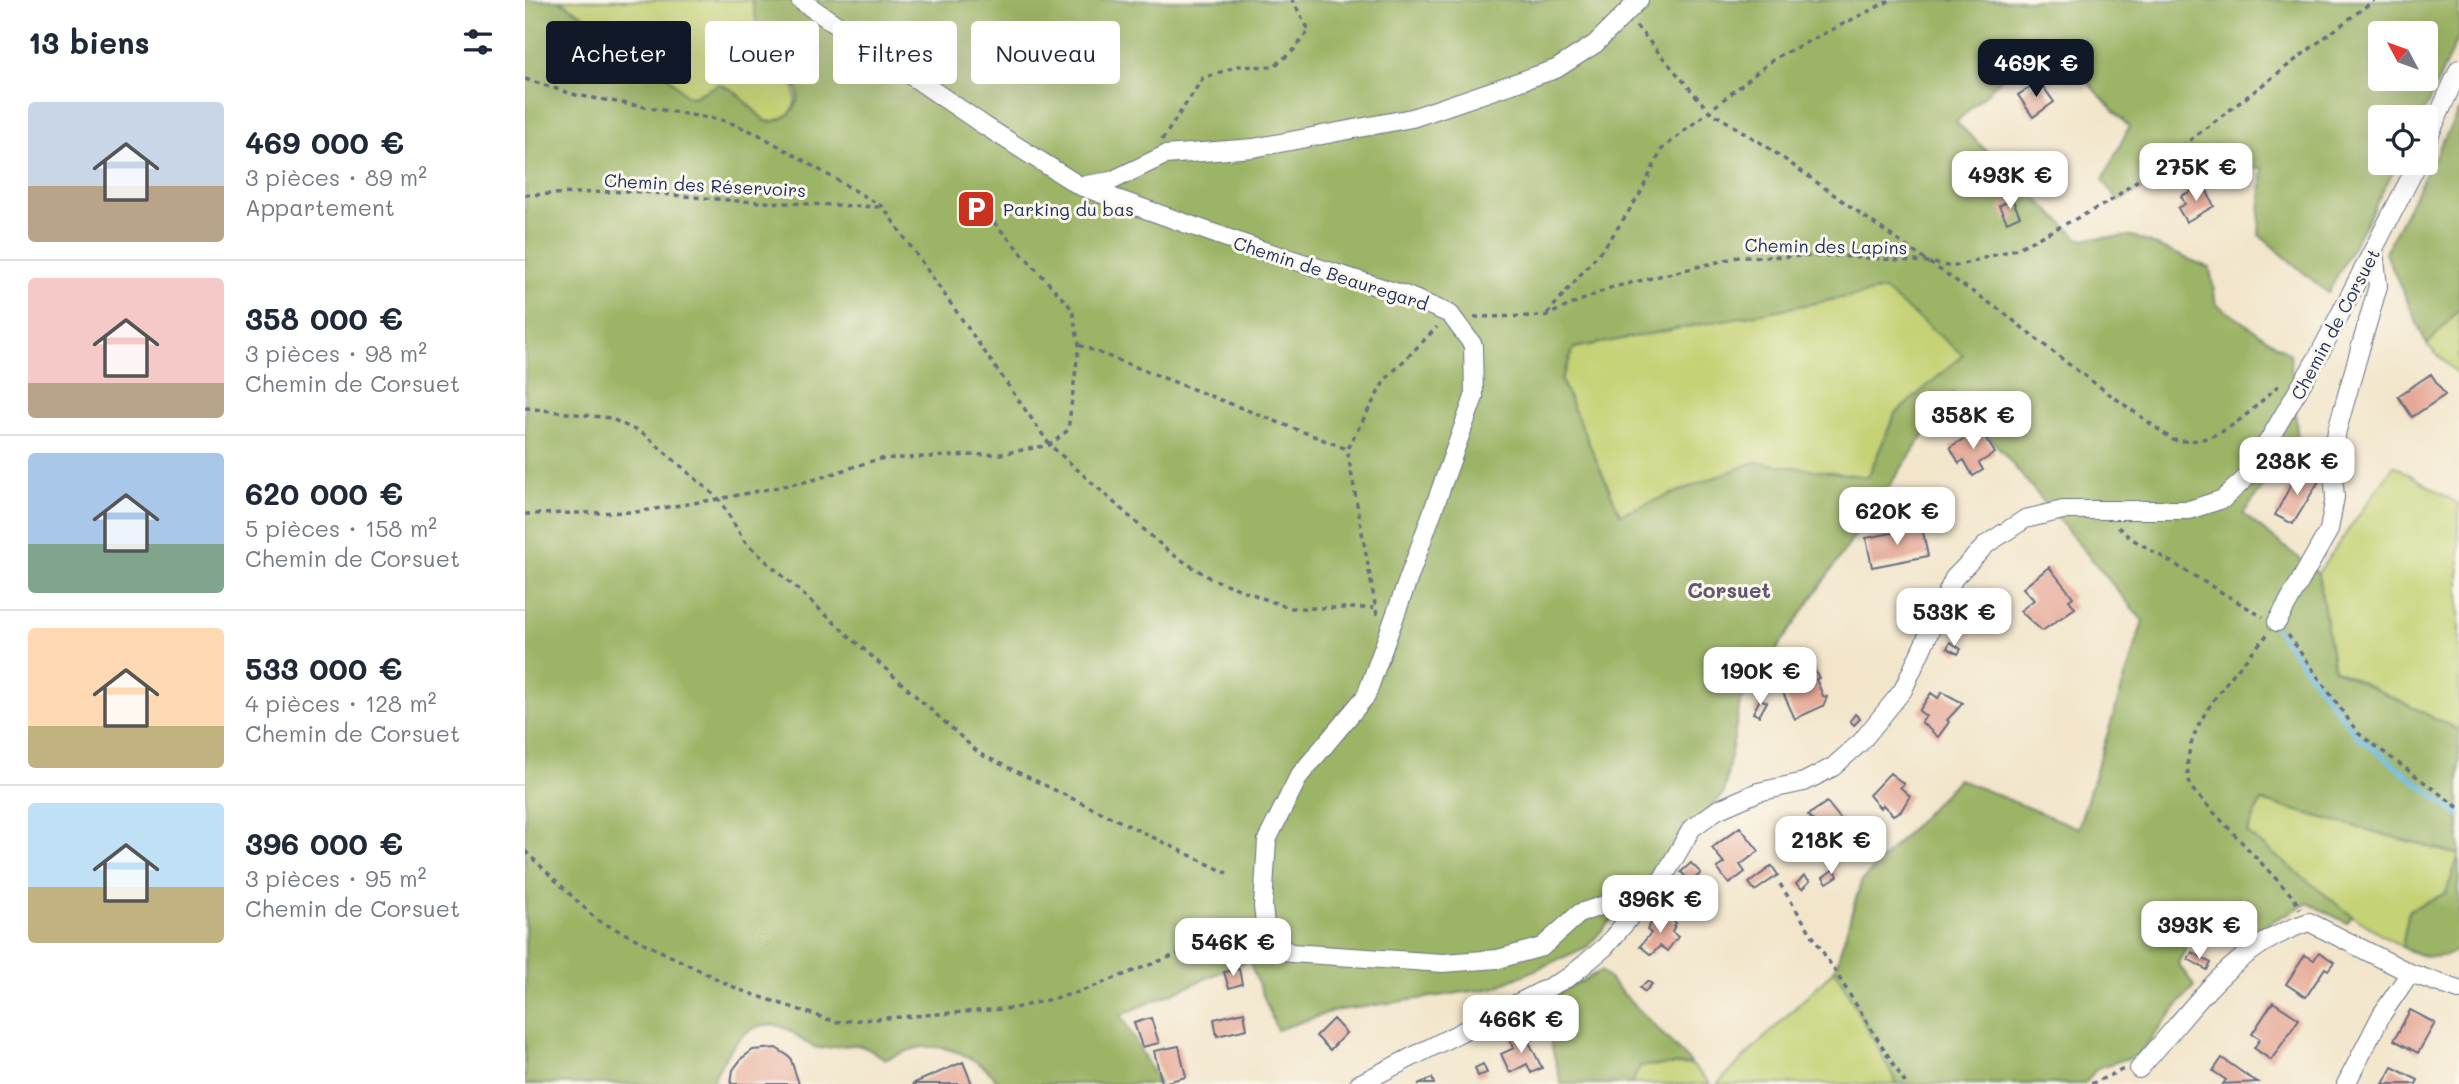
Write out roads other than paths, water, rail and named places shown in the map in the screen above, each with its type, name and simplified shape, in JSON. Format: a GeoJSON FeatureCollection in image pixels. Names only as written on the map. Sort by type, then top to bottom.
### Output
{"type":"FeatureCollection","features":[{"type":"Feature","properties":{"kind":"street","name":"Chemin de Beauregard"},"geometry":{"type":"LineString","coordinates":[[800,0],[985,126],[1080,186],[1245,245],[1405,295],[1450,314],[1473,345],[1474,397],[1366,696],[1299,776],[1267,840],[1263,907],[1266,940],[1291,953],[1443,963],[1498,959],[1542,947],[1580,913],[1604,905],[1635,911]]}},
{"type":"Feature","properties":{"kind":"street"},"geometry":{"type":"LineString","coordinates":[[1080,186],[1111,181],[1165,155],[1254,148],[1412,118],[1556,69],[1595,44],[1624,12],[1639,0]]}},
{"type":"Feature","properties":{"kind":"street"},"geometry":{"type":"LineString","coordinates":[[2438,116],[2459,69]]}},
{"type":"Feature","properties":{"kind":"street","name":"Chemin de Corsuet"},"geometry":{"type":"LineString","coordinates":[[1359,1084],[1569,977],[1605,947],[1668,871],[1692,828],[1717,810],[1758,792],[1804,782],[1833,767],[1861,742],[1903,690],[1954,578],[1987,544],[2025,519],[2063,510],[2189,510],[2223,499],[2247,477],[2277,430],[2412,175]]}},
{"type":"Feature","properties":{"kind":"street"},"geometry":{"type":"LineString","coordinates":[[2277,622],[2329,530],[2335,497],[2332,462],[2337,430],[2378,286],[2374,251]]}},
{"type":"Feature","properties":{"kind":"street"},"geometry":{"type":"LineString","coordinates":[[2139,1069],[2230,965],[2255,946],[2309,922],[2410,973],[2459,990]]}},
{"type":"Feature","properties":{"kind":"street"},"geometry":{"type":"LineString","coordinates":[[2346,1084],[2382,1014],[2410,973]]}},
{"type":"Feature","properties":{"kind":"waterway"},"geometry":{"type":"LineString","coordinates":[[2276,629],[2356,735],[2459,815]]}},
{"type":"Feature","properties":{"kind":"place","name":"Parking du bas"},"geometry":{"type":"Point","coordinates":[976,209]}},
{"type":"Feature","properties":{"kind":"district","name":"Corsuet"},"geometry":{"type":"Point","coordinates":[1729,589]}}]}
